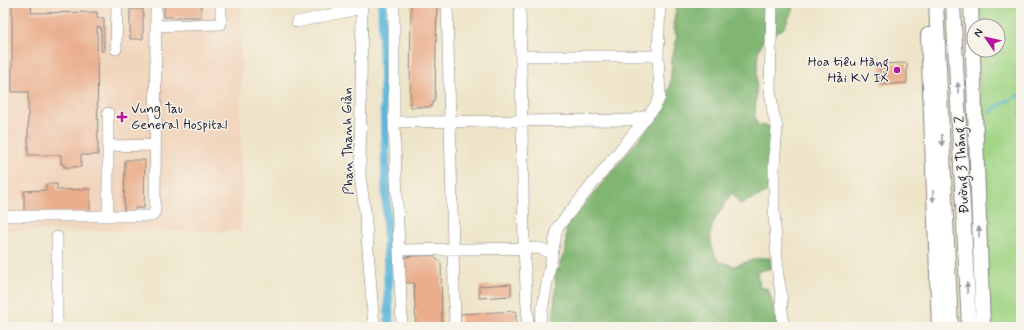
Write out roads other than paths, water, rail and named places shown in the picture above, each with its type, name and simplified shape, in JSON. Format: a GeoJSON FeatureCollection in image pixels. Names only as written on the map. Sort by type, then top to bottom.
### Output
{"type":"FeatureCollection","features":[{"type":"Feature","properties":{"kind":"main road","name":"Đường 3 Tháng 2"},"geometry":{"type":"LineString","coordinates":[[927,3],[939,327]]}},
{"type":"Feature","properties":{"kind":"main road","name":"Đường 3 Tháng 2"},"geometry":{"type":"LineString","coordinates":[[936,3],[951,327]]}},
{"type":"Feature","properties":{"kind":"main road","name":"Đường 3 Tháng 2"},"geometry":{"type":"LineString","coordinates":[[953,3],[969,327]]}},
{"type":"Feature","properties":{"kind":"main road","name":"Đường 3 Tháng 2"},"geometry":{"type":"LineString","coordinates":[[971,3],[983,327]]}},
{"type":"Feature","properties":{"kind":"street"},"geometry":{"type":"LineString","coordinates":[[116,49],[117,3]]}},
{"type":"Feature","properties":{"kind":"street"},"geometry":{"type":"LineString","coordinates":[[3,216],[152,216],[155,211],[154,146],[156,3]]}},
{"type":"Feature","properties":{"kind":"street"},"geometry":{"type":"LineString","coordinates":[[156,26],[221,24],[221,3]]}},
{"type":"Feature","properties":{"kind":"street"},"geometry":{"type":"LineString","coordinates":[[394,3],[394,122],[402,327]]}},
{"type":"Feature","properties":{"kind":"street"},"geometry":{"type":"LineString","coordinates":[[447,3],[451,250],[455,327]]}},
{"type":"Feature","properties":{"kind":"street"},"geometry":{"type":"LineString","coordinates":[[520,3],[524,248],[528,327]]}},
{"type":"Feature","properties":{"kind":"street"},"geometry":{"type":"LineString","coordinates":[[539,327],[557,228],[654,108],[660,97],[658,56],[660,3]]}},
{"type":"Feature","properties":{"kind":"street"},"geometry":{"type":"LineString","coordinates":[[772,3],[770,89],[773,112],[777,127],[774,166],[774,210],[783,327]]}},
{"type":"Feature","properties":{"kind":"street"},"geometry":{"type":"LineString","coordinates":[[297,22],[362,5]]}},
{"type":"Feature","properties":{"kind":"street","name":"Phan Thanh Giản"},"geometry":{"type":"LineString","coordinates":[[362,5],[360,176],[365,211],[374,327]]}},
{"type":"Feature","properties":{"kind":"street"},"geometry":{"type":"LineString","coordinates":[[522,56],[658,56]]}},
{"type":"Feature","properties":{"kind":"street"},"geometry":{"type":"LineString","coordinates":[[108,114],[108,216]]}},
{"type":"Feature","properties":{"kind":"street"},"geometry":{"type":"LineString","coordinates":[[394,122],[632,120],[646,116]]}},
{"type":"Feature","properties":{"kind":"street"},"geometry":{"type":"LineString","coordinates":[[108,146],[154,146]]}},
{"type":"Feature","properties":{"kind":"street"},"geometry":{"type":"LineString","coordinates":[[57,237],[57,327]]}},
{"type":"Feature","properties":{"kind":"street"},"geometry":{"type":"LineString","coordinates":[[400,250],[539,248],[552,253]]}},
{"type":"Feature","properties":{"kind":"waterway"},"geometry":{"type":"LineString","coordinates":[[382,3],[389,327]]}},
{"type":"Feature","properties":{"kind":"waterway"},"geometry":{"type":"LineString","coordinates":[[990,113],[996,107],[1021,94]]}},
{"type":"Feature","properties":{"kind":"place","name":"Hoa tiêu Hàng Hải KV IX"},"geometry":{"type":"Point","coordinates":[897,70]}},
{"type":"Feature","properties":{"kind":"place","name":"Vung Tau General Hospital"},"geometry":{"type":"Point","coordinates":[122,117]}}]}
